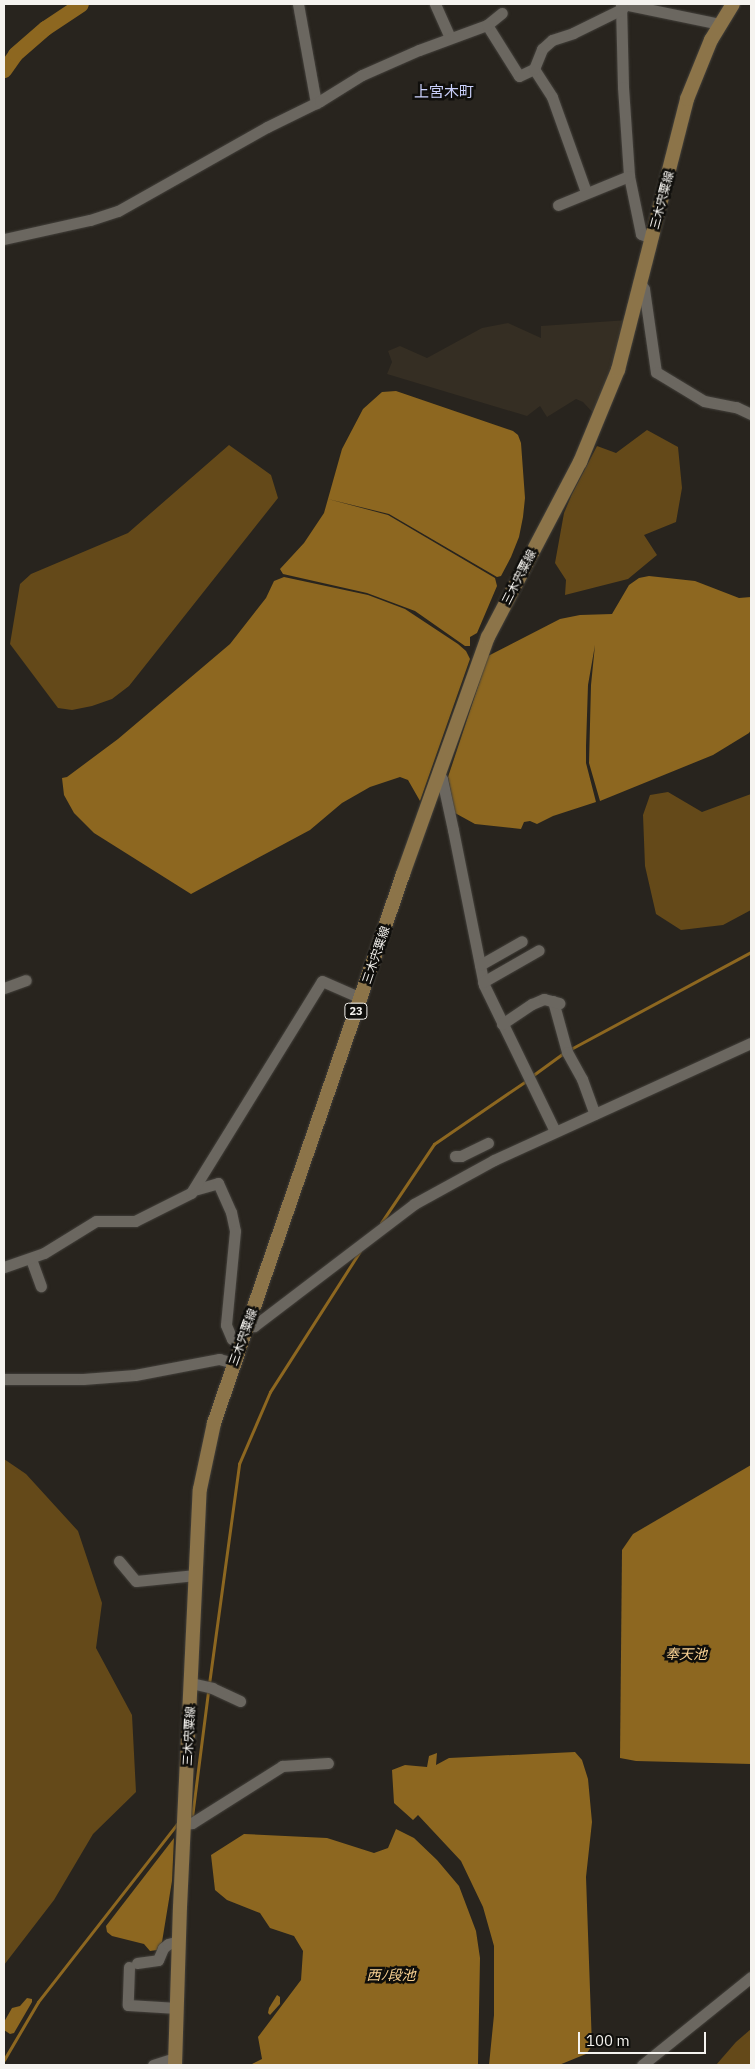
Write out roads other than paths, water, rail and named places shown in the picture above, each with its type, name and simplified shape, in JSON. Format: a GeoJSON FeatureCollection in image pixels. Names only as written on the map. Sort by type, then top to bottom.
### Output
{"type":"FeatureCollection","features":[{"type":"Feature","properties":{"kind":"main road","name":"三木宍粟線"},"geometry":{"type":"LineString","coordinates":[[175,2061],[200,1489],[214,1423],[488,637],[580,462],[601,415],[629,334],[687,99],[702,60],[720,24],[733,4]]}},
{"type":"Feature","properties":{"kind":"street"},"geometry":{"type":"LineString","coordinates":[[298,4],[316,103]]}},
{"type":"Feature","properties":{"kind":"street"},"geometry":{"type":"LineString","coordinates":[[435,4],[450,38]]}},
{"type":"Feature","properties":{"kind":"street"},"geometry":{"type":"LineString","coordinates":[[487,25],[519,76],[534,70],[542,49],[552,40],[573,33],[622,6],[720,24]]}},
{"type":"Feature","properties":{"kind":"street"},"geometry":{"type":"LineString","coordinates":[[622,6],[622,86],[629,176],[640,234],[652,238]]}},
{"type":"Feature","properties":{"kind":"street"},"geometry":{"type":"LineString","coordinates":[[4,238],[90,220],[118,211],[267,127],[316,103],[362,75],[450,38],[487,25],[503,11]]}},
{"type":"Feature","properties":{"kind":"street"},"geometry":{"type":"LineString","coordinates":[[534,70],[552,97],[586,192]]}},
{"type":"Feature","properties":{"kind":"street"},"geometry":{"type":"LineString","coordinates":[[558,205],[629,176]]}},
{"type":"Feature","properties":{"kind":"street"},"geometry":{"type":"LineString","coordinates":[[641,284],[644,289],[656,372],[704,401],[736,407],[751,414]]}},
{"type":"Feature","properties":{"kind":"street"},"geometry":{"type":"LineString","coordinates":[[439,774],[442,780],[484,982],[502,1024],[555,1131]]}},
{"type":"Feature","properties":{"kind":"street"},"geometry":{"type":"LineString","coordinates":[[480,965],[522,941]]}},
{"type":"Feature","properties":{"kind":"street"},"geometry":{"type":"LineString","coordinates":[[484,982],[538,950]]}},
{"type":"Feature","properties":{"kind":"street"},"geometry":{"type":"LineString","coordinates":[[4,988],[26,980]]}},
{"type":"Feature","properties":{"kind":"street"},"geometry":{"type":"LineString","coordinates":[[194,1190],[322,981],[361,998]]}},
{"type":"Feature","properties":{"kind":"street"},"geometry":{"type":"LineString","coordinates":[[502,1024],[532,1004],[544,999],[556,1002],[567,1052],[576,1066],[595,1114]]}},
{"type":"Feature","properties":{"kind":"street"},"geometry":{"type":"LineString","coordinates":[[247,1326],[254,1326],[414,1204],[494,1160],[751,1043]]}},
{"type":"Feature","properties":{"kind":"street"},"geometry":{"type":"LineString","coordinates":[[469,1174],[458,1156],[487,1139],[494,1160]]}},
{"type":"Feature","properties":{"kind":"street"},"geometry":{"type":"LineString","coordinates":[[4,1267],[31,1259],[96,1221],[135,1222],[194,1190],[218,1183],[231,1212],[235,1231],[226,1324],[232,1339],[241,1345]]}},
{"type":"Feature","properties":{"kind":"street"},"geometry":{"type":"LineString","coordinates":[[31,1259],[41,1286]]}},
{"type":"Feature","properties":{"kind":"street"},"geometry":{"type":"LineString","coordinates":[[4,1379],[136,1375],[219,1359],[234,1363]]}},
{"type":"Feature","properties":{"kind":"street"},"geometry":{"type":"LineString","coordinates":[[119,1561],[136,1581],[196,1575]]}},
{"type":"Feature","properties":{"kind":"street"},"geometry":{"type":"LineString","coordinates":[[191,1683],[212,1688],[240,1700]]}},
{"type":"Feature","properties":{"kind":"street"},"geometry":{"type":"LineString","coordinates":[[185,1824],[192,1823],[282,1766],[328,1763]]}},
{"type":"Feature","properties":{"kind":"street"},"geometry":{"type":"LineString","coordinates":[[177,2008],[128,2005],[133,1965],[158,1960],[163,1948],[168,1944],[179,1942]]}},
{"type":"Feature","properties":{"kind":"street"},"geometry":{"type":"LineString","coordinates":[[642,2065],[751,1977]]}},
{"type":"Feature","properties":{"kind":"street"},"geometry":{"type":"LineString","coordinates":[[153,2065],[175,2061]]}},
{"type":"Feature","properties":{"kind":"water"},"geometry":{"type":"Polygon","coordinates":[[[396,391],[513,431],[518,435],[521,443],[525,498],[523,517],[519,537],[501,576],[497,577],[389,514],[328,499],[388,515],[495,578],[497,586],[477,633],[470,637],[470,646],[465,646],[415,611],[367,593],[283,574],[280,569],[304,543],[324,513],[342,449],[363,409],[382,392],[396,391]]]}},
{"type":"Feature","properties":{"kind":"water"},"geometry":{"type":"Polygon","coordinates":[[[649,576],[695,581],[739,598],[751,597],[751,730],[749,733],[713,755],[600,801],[589,763],[591,685],[595,645],[588,685],[586,763],[596,802],[553,816],[537,824],[530,821],[524,822],[521,829],[475,824],[455,813],[448,777],[488,656],[560,619],[580,615],[612,614],[629,585],[639,578],[649,576]]]}},
{"type":"Feature","properties":{"kind":"water"},"geometry":{"type":"Polygon","coordinates":[[[284,577],[368,595],[405,609],[458,644],[466,651],[470,659],[420,801],[408,780],[400,777],[370,787],[342,803],[310,830],[191,894],[94,833],[74,813],[64,795],[62,778],[67,777],[118,739],[230,644],[266,598],[274,581],[284,577]]]}},
{"type":"Feature","properties":{"kind":"water","name":"奉天池"},"geometry":{"type":"Polygon","coordinates":[[[751,1465],[751,1764],[636,1761],[620,1758],[622,1550],[633,1534],[751,1465]]]}},
{"type":"Feature","properties":{"kind":"water"},"geometry":{"type":"Polygon","coordinates":[[[575,1752],[582,1760],[588,1779],[592,1822],[586,1877],[592,2046],[586,2054],[559,2065],[489,2065],[494,2015],[494,1946],[483,1907],[461,1861],[418,1815],[413,1820],[394,1803],[392,1770],[405,1765],[427,1767],[429,1756],[437,1753],[436,1765],[449,1758],[575,1752]]]}},
{"type":"Feature","properties":{"kind":"water","name":"西ﾉ段池"},"geometry":{"type":"Polygon","coordinates":[[[396,1829],[414,1838],[437,1860],[459,1886],[476,1931],[480,1958],[478,2065],[250,2065],[262,2059],[258,2037],[301,1980],[303,1951],[294,1936],[270,1928],[260,1913],[227,1900],[215,1890],[211,1855],[244,1834],[327,1838],[374,1853],[388,1848],[396,1829]]]}},
{"type":"Feature","properties":{"kind":"water"},"geometry":{"type":"Polygon","coordinates":[[[174,1838],[172,1881],[162,1942],[157,1950],[150,1951],[144,1944],[112,1936],[107,1932],[106,1926],[174,1838]]]}},
{"type":"Feature","properties":{"kind":"water"},"geometry":{"type":"Polygon","coordinates":[[[277,1995],[280,1997],[280,2004],[270,2015],[268,2013],[269,2008],[277,1995]]]}},
{"type":"Feature","properties":{"kind":"water"},"geometry":{"type":"Polygon","coordinates":[[[27,1998],[32,1999],[32,2002],[14,2033],[10,2034],[4,2030],[4,2022],[12,2008],[20,2006],[27,1998]]]}},
{"type":"Feature","properties":{"kind":"waterway"},"geometry":{"type":"LineString","coordinates":[[4,70],[15,54],[45,28],[81,4]]}},
{"type":"Feature","properties":{"kind":"waterway"},"geometry":{"type":"LineString","coordinates":[[569,1050],[751,952]]}},
{"type":"Feature","properties":{"kind":"waterway"},"geometry":{"type":"LineString","coordinates":[[532,1076],[564,1053]]}},
{"type":"Feature","properties":{"kind":"waterway"},"geometry":{"type":"LineString","coordinates":[[381,1223],[434,1144],[526,1081]]}},
{"type":"Feature","properties":{"kind":"waterway"},"geometry":{"type":"LineString","coordinates":[[209,1684],[239,1464],[270,1392],[360,1251]]}},
{"type":"Feature","properties":{"kind":"waterway"},"geometry":{"type":"LineString","coordinates":[[192,1817],[208,1692]]}},
{"type":"Feature","properties":{"kind":"waterway"},"geometry":{"type":"LineString","coordinates":[[4,2060],[38,2002],[178,1823]]}},
{"type":"Feature","properties":{"kind":"district","name":"上宮木町"},"geometry":{"type":"Point","coordinates":[444,92]}}]}
